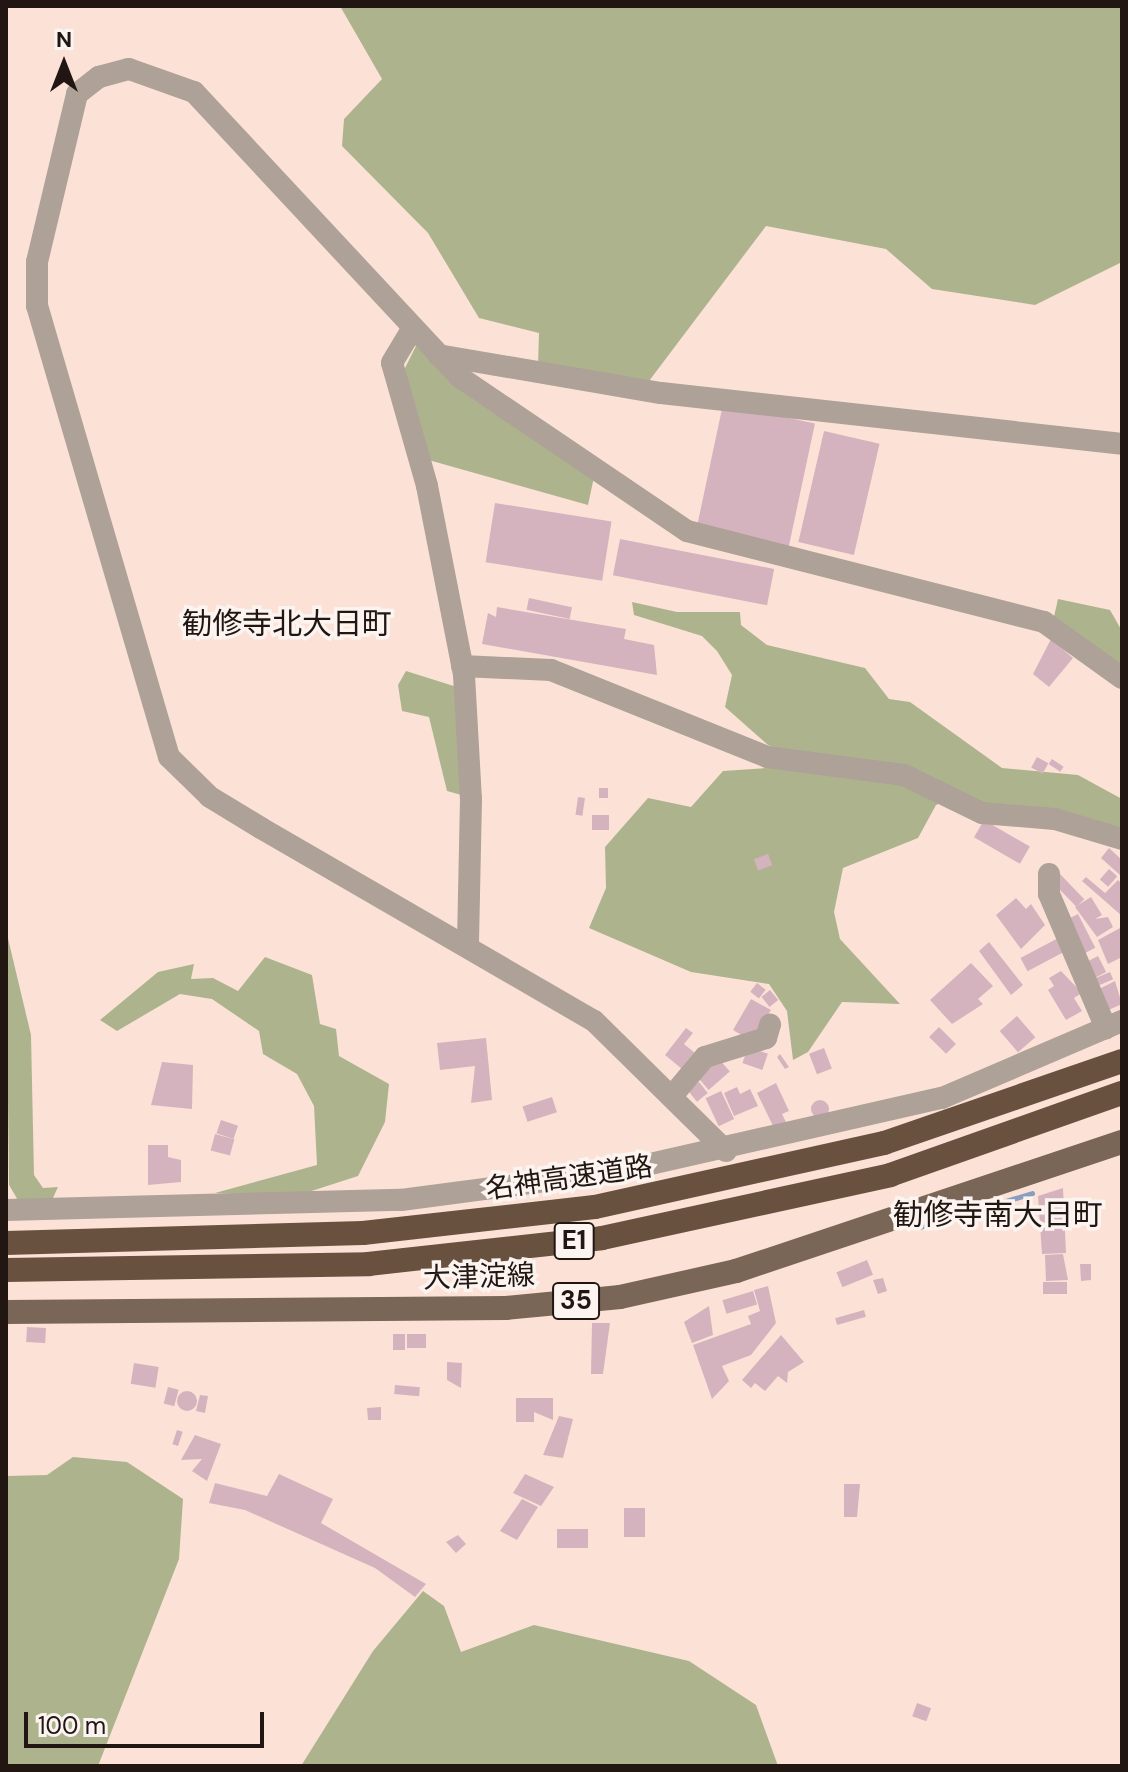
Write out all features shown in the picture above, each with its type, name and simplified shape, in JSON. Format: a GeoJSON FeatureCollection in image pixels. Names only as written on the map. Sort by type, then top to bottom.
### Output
{"type":"FeatureCollection","features":[{"type":"Feature","properties":{"kind":"highway","name":"名神高速道路"},"geometry":{"type":"LineString","coordinates":[[6,1243],[363,1233],[595,1207],[869,1147],[1122,1061]]}},
{"type":"Feature","properties":{"kind":"highway","name":"E1"},"geometry":{"type":"LineString","coordinates":[[6,1270],[368,1264],[602,1238],[890,1175],[1122,1093]]}},
{"type":"Feature","properties":{"kind":"main road","name":"大津淀線"},"geometry":{"type":"LineString","coordinates":[[6,1312],[506,1308],[620,1297],[736,1271],[1122,1142]]}},
{"type":"Feature","properties":{"kind":"street"},"geometry":{"type":"LineString","coordinates":[[726,1151],[594,1021],[210,797],[169,757],[37,306],[37,262],[77,94],[99,77],[129,69],[194,92],[411,331],[438,355],[687,531],[1044,622],[1122,678]]}},
{"type":"Feature","properties":{"kind":"street"},"geometry":{"type":"LineString","coordinates":[[411,331],[392,363],[427,486],[462,666],[471,799],[468,946]]}},
{"type":"Feature","properties":{"kind":"street"},"geometry":{"type":"LineString","coordinates":[[438,355],[661,393],[1122,444]]}},
{"type":"Feature","properties":{"kind":"street"},"geometry":{"type":"LineString","coordinates":[[462,666],[551,670],[767,757],[904,775],[982,813],[1055,819],[1122,839]]}},
{"type":"Feature","properties":{"kind":"street"},"geometry":{"type":"LineString","coordinates":[[6,1210],[401,1200],[726,1151],[942,1098],[1114,1025],[1049,894],[1049,874]]}},
{"type":"Feature","properties":{"kind":"street"},"geometry":{"type":"LineString","coordinates":[[672,1096],[705,1057],[766,1038],[770,1025]]}},
{"type":"Feature","properties":{"kind":"green space"},"geometry":{"type":"Polygon","coordinates":[[[340,6],[1122,6],[1122,262],[1035,305],[932,289],[886,249],[766,226],[649,381],[538,365],[539,333],[479,318],[428,233],[342,146],[344,119],[382,79],[340,6]]]}},
{"type":"Feature","properties":{"kind":"green space"},"geometry":{"type":"Polygon","coordinates":[[[416,346],[473,399],[594,477],[588,505],[425,459],[404,370],[416,346]]]}},
{"type":"Feature","properties":{"kind":"green space"},"geometry":{"type":"Polygon","coordinates":[[[1058,599],[1110,610],[1122,631],[1122,675],[1053,621],[1058,599]]]}},
{"type":"Feature","properties":{"kind":"green space"},"geometry":{"type":"Polygon","coordinates":[[[632,602],[677,612],[740,612],[741,625],[767,645],[865,668],[889,699],[910,702],[1002,768],[1078,775],[1122,799],[1122,834],[1046,826],[959,796],[936,805],[918,838],[843,868],[834,912],[840,939],[900,1004],[842,1002],[808,1052],[793,1060],[787,1011],[769,984],[691,972],[589,928],[606,888],[605,847],[648,798],[691,807],[723,771],[812,765],[768,745],[725,707],[732,675],[717,651],[702,636],[634,615],[632,602]]]}},
{"type":"Feature","properties":{"kind":"green space"},"geometry":{"type":"Polygon","coordinates":[[[406,671],[460,688],[465,796],[447,791],[429,717],[402,711],[398,685],[406,671]]]}},
{"type":"Feature","properties":{"kind":"green space"},"geometry":{"type":"Polygon","coordinates":[[[6,930],[31,1035],[34,1175],[43,1188],[58,1187],[52,1200],[19,1202],[9,1185],[6,930]]]}},
{"type":"Feature","properties":{"kind":"green space"},"geometry":{"type":"Polygon","coordinates":[[[265,957],[312,975],[320,1024],[336,1029],[339,1056],[389,1084],[385,1122],[358,1176],[296,1196],[215,1193],[317,1165],[314,1106],[297,1074],[263,1054],[259,1031],[212,999],[180,994],[117,1031],[100,1020],[158,972],[194,964],[191,979],[213,978],[238,991],[265,957]]]}},
{"type":"Feature","properties":{"kind":"green space"},"geometry":{"type":"Polygon","coordinates":[[[6,1441],[7,1476],[47,1475],[73,1457],[127,1462],[183,1499],[179,1559],[98,1766],[6,1766],[6,1441]]]}},
{"type":"Feature","properties":{"kind":"green space"},"geometry":{"type":"Polygon","coordinates":[[[423,1591],[444,1606],[461,1652],[534,1625],[689,1661],[756,1705],[778,1766],[301,1766],[373,1651],[423,1591]]]}},
{"type":"Feature","properties":{"kind":"building"},"geometry":{"type":"Polygon","coordinates":[[[723,404],[815,424],[789,547],[697,527],[723,404]]]}},
{"type":"Feature","properties":{"kind":"building"},"geometry":{"type":"Polygon","coordinates":[[[824,431],[880,444],[854,555],[798,542],[824,431]]]}},
{"type":"Feature","properties":{"kind":"building"},"geometry":{"type":"Polygon","coordinates":[[[495,503],[612,521],[602,581],[486,562],[495,503]]]}},
{"type":"Feature","properties":{"kind":"building"},"geometry":{"type":"Polygon","coordinates":[[[620,539],[774,569],[767,605],[613,575],[620,539]]]}},
{"type":"Feature","properties":{"kind":"building"},"geometry":{"type":"Polygon","coordinates":[[[529,598],[572,607],[570,619],[527,610],[529,598]]]}},
{"type":"Feature","properties":{"kind":"building"},"geometry":{"type":"Polygon","coordinates":[[[497,607],[626,629],[624,639],[654,645],[657,675],[482,644],[488,613],[496,617],[497,607]]]}},
{"type":"Feature","properties":{"kind":"building"},"geometry":{"type":"Polygon","coordinates":[[[1051,639],[1073,658],[1049,687],[1033,674],[1051,639]]]}},
{"type":"Feature","properties":{"kind":"building"},"geometry":{"type":"Polygon","coordinates":[[[1037,757],[1048,763],[1043,774],[1031,767],[1037,757]]]}},
{"type":"Feature","properties":{"kind":"building"},"geometry":{"type":"Polygon","coordinates":[[[1052,759],[1064,767],[1060,772],[1049,764],[1052,759]]]}},
{"type":"Feature","properties":{"kind":"building"},"geometry":{"type":"Polygon","coordinates":[[[599,788],[608,788],[608,798],[599,798],[599,788]]]}},
{"type":"Feature","properties":{"kind":"building"},"geometry":{"type":"Polygon","coordinates":[[[578,797],[585,798],[582,816],[575,815],[578,797]]]}},
{"type":"Feature","properties":{"kind":"building"},"geometry":{"type":"Polygon","coordinates":[[[592,815],[609,815],[609,830],[592,830],[592,815]]]}},
{"type":"Feature","properties":{"kind":"building"},"geometry":{"type":"Polygon","coordinates":[[[984,820],[1030,846],[1020,864],[974,837],[984,820]]]}},
{"type":"Feature","properties":{"kind":"building"},"geometry":{"type":"Polygon","coordinates":[[[1109,848],[1122,860],[1120,875],[1101,858],[1109,848]]]}},
{"type":"Feature","properties":{"kind":"building"},"geometry":{"type":"Polygon","coordinates":[[[768,854],[772,865],[758,870],[754,859],[768,854]]]}},
{"type":"Feature","properties":{"kind":"building"},"geometry":{"type":"Polygon","coordinates":[[[1109,869],[1117,876],[1108,887],[1100,880],[1109,869]]]}},
{"type":"Feature","properties":{"kind":"building"},"geometry":{"type":"Polygon","coordinates":[[[1060,874],[1084,899],[1076,907],[1052,882],[1060,874]]]}},
{"type":"Feature","properties":{"kind":"building"},"geometry":{"type":"Polygon","coordinates":[[[1086,877],[1105,893],[1118,880],[1122,884],[1122,916],[1082,881],[1086,877]]]}},
{"type":"Feature","properties":{"kind":"building"},"geometry":{"type":"Polygon","coordinates":[[[1091,897],[1102,915],[1095,919],[1108,917],[1113,927],[1097,937],[1075,907],[1091,897]]]}},
{"type":"Feature","properties":{"kind":"building"},"geometry":{"type":"Polygon","coordinates":[[[1016,898],[1026,909],[1031,904],[1045,925],[1021,949],[996,915],[1016,898]]]}},
{"type":"Feature","properties":{"kind":"building"},"geometry":{"type":"Polygon","coordinates":[[[1078,914],[1095,948],[1082,955],[1065,921],[1078,914]]]}},
{"type":"Feature","properties":{"kind":"building"},"geometry":{"type":"Polygon","coordinates":[[[1122,927],[1122,957],[1108,964],[1098,940],[1122,927]]]}},
{"type":"Feature","properties":{"kind":"building"},"geometry":{"type":"Polygon","coordinates":[[[1062,936],[1069,949],[1028,971],[1021,958],[1062,936]]]}},
{"type":"Feature","properties":{"kind":"building"},"geometry":{"type":"Polygon","coordinates":[[[989,942],[1023,985],[1011,995],[979,951],[989,942]]]}},
{"type":"Feature","properties":{"kind":"building"},"geometry":{"type":"Polygon","coordinates":[[[1098,956],[1106,972],[1090,980],[1082,964],[1098,956]]]}},
{"type":"Feature","properties":{"kind":"building"},"geometry":{"type":"Polygon","coordinates":[[[971,963],[993,986],[978,999],[983,1004],[952,1024],[930,1000],[971,963]]]}},
{"type":"Feature","properties":{"kind":"building"},"geometry":{"type":"Polygon","coordinates":[[[1061,971],[1082,993],[1074,998],[1082,1011],[1066,1020],[1048,990],[1054,986],[1049,978],[1061,971]]]}},
{"type":"Feature","properties":{"kind":"building"},"geometry":{"type":"Polygon","coordinates":[[[1110,972],[1113,979],[1093,988],[1090,981],[1110,972]]]}},
{"type":"Feature","properties":{"kind":"building"},"geometry":{"type":"Polygon","coordinates":[[[1115,981],[1122,1004],[1104,1012],[1095,991],[1115,981]]]}},
{"type":"Feature","properties":{"kind":"building"},"geometry":{"type":"Polygon","coordinates":[[[757,983],[766,990],[759,998],[750,992],[757,983]]]}},
{"type":"Feature","properties":{"kind":"building"},"geometry":{"type":"Polygon","coordinates":[[[770,990],[778,1000],[770,1007],[761,997],[770,990]]]}},
{"type":"Feature","properties":{"kind":"building"},"geometry":{"type":"Polygon","coordinates":[[[751,999],[771,1010],[750,1040],[733,1030],[751,999]]]}},
{"type":"Feature","properties":{"kind":"building"},"geometry":{"type":"Polygon","coordinates":[[[1017,1016],[1035,1037],[1018,1052],[1000,1031],[1017,1016]]]}},
{"type":"Feature","properties":{"kind":"building"},"geometry":{"type":"Polygon","coordinates":[[[939,1027],[956,1044],[946,1054],[929,1037],[939,1027]]]}},
{"type":"Feature","properties":{"kind":"building"},"geometry":{"type":"Polygon","coordinates":[[[686,1028],[693,1033],[684,1044],[695,1053],[682,1069],[665,1055],[686,1028]]]}},
{"type":"Feature","properties":{"kind":"building"},"geometry":{"type":"Polygon","coordinates":[[[486,1038],[492,1100],[471,1103],[475,1066],[440,1070],[437,1043],[486,1038]]]}},
{"type":"Feature","properties":{"kind":"building"},"geometry":{"type":"Polygon","coordinates":[[[748,1047],[768,1054],[762,1070],[742,1063],[748,1047]]]}},
{"type":"Feature","properties":{"kind":"building"},"geometry":{"type":"Polygon","coordinates":[[[824,1048],[832,1069],[817,1074],[809,1054],[824,1048]]]}},
{"type":"Feature","properties":{"kind":"building"},"geometry":{"type":"Polygon","coordinates":[[[780,1054],[789,1067],[785,1069],[777,1057],[780,1054]]]}},
{"type":"Feature","properties":{"kind":"building"},"geometry":{"type":"Polygon","coordinates":[[[718,1058],[730,1072],[709,1090],[697,1076],[718,1058]]]}},
{"type":"Feature","properties":{"kind":"building"},"geometry":{"type":"Polygon","coordinates":[[[162,1062],[193,1065],[192,1109],[151,1105],[162,1062]]]}},
{"type":"Feature","properties":{"kind":"building"},"geometry":{"type":"Polygon","coordinates":[[[699,1082],[708,1093],[697,1102],[688,1091],[699,1082]]]}},
{"type":"Feature","properties":{"kind":"building"},"geometry":{"type":"Polygon","coordinates":[[[776,1083],[789,1111],[782,1114],[788,1126],[776,1132],[757,1093],[776,1083]]]}},
{"type":"Feature","properties":{"kind":"building"},"geometry":{"type":"Polygon","coordinates":[[[737,1087],[740,1094],[750,1089],[758,1106],[734,1116],[724,1093],[737,1087]]]}},
{"type":"Feature","properties":{"kind":"building"},"geometry":{"type":"Polygon","coordinates":[[[721,1091],[734,1119],[719,1126],[706,1098],[721,1091]]]}},
{"type":"Feature","properties":{"kind":"building"},"geometry":{"type":"Polygon","coordinates":[[[552,1097],[557,1112],[527,1122],[523,1107],[552,1097]]]}},
{"type":"Feature","properties":{"kind":"building"},"geometry":{"type":"Polygon","coordinates":[[[816,1100],[824,1100],[829,1109],[827,1116],[816,1118],[811,1113],[811,1105],[816,1100]]]}},
{"type":"Feature","properties":{"kind":"building"},"geometry":{"type":"Polygon","coordinates":[[[221,1120],[238,1126],[233,1139],[216,1133],[221,1120]]]}},
{"type":"Feature","properties":{"kind":"building"},"geometry":{"type":"Polygon","coordinates":[[[215,1134],[234,1139],[230,1156],[211,1150],[215,1134]]]}},
{"type":"Feature","properties":{"kind":"building"},"geometry":{"type":"Polygon","coordinates":[[[148,1145],[168,1145],[168,1157],[181,1160],[181,1182],[148,1185],[148,1145]]]}},
{"type":"Feature","properties":{"kind":"building"},"geometry":{"type":"Polygon","coordinates":[[[1063,1188],[1066,1253],[1042,1254],[1038,1196],[1063,1188]]]}},
{"type":"Feature","properties":{"kind":"building"},"geometry":{"type":"Polygon","coordinates":[[[1063,1254],[1068,1280],[1046,1281],[1045,1255],[1063,1254]]]}},
{"type":"Feature","properties":{"kind":"building"},"geometry":{"type":"Polygon","coordinates":[[[867,1260],[873,1275],[842,1287],[836,1272],[867,1260]]]}},
{"type":"Feature","properties":{"kind":"building"},"geometry":{"type":"Polygon","coordinates":[[[1080,1264],[1091,1264],[1091,1280],[1081,1281],[1080,1264]]]}},
{"type":"Feature","properties":{"kind":"building"},"geometry":{"type":"Polygon","coordinates":[[[883,1278],[887,1291],[878,1294],[873,1280],[883,1278]]]}},
{"type":"Feature","properties":{"kind":"building"},"geometry":{"type":"Polygon","coordinates":[[[1043,1282],[1067,1282],[1067,1294],[1043,1294],[1043,1282]]]}},
{"type":"Feature","properties":{"kind":"building"},"geometry":{"type":"Polygon","coordinates":[[[768,1286],[776,1323],[751,1355],[722,1366],[729,1381],[712,1399],[693,1345],[751,1324],[748,1316],[760,1311],[754,1290],[768,1286]]]}},
{"type":"Feature","properties":{"kind":"building"},"geometry":{"type":"Polygon","coordinates":[[[753,1291],[757,1304],[726,1314],[722,1300],[753,1291]]]}},
{"type":"Feature","properties":{"kind":"building"},"geometry":{"type":"Polygon","coordinates":[[[709,1306],[713,1335],[692,1343],[684,1322],[709,1306]]]}},
{"type":"Feature","properties":{"kind":"building"},"geometry":{"type":"Polygon","coordinates":[[[864,1310],[866,1317],[837,1325],[835,1318],[864,1310]]]}},
{"type":"Feature","properties":{"kind":"building"},"geometry":{"type":"Polygon","coordinates":[[[592,1323],[610,1323],[603,1374],[591,1374],[592,1323]]]}},
{"type":"Feature","properties":{"kind":"building"},"geometry":{"type":"Polygon","coordinates":[[[27,1327],[46,1328],[45,1343],[26,1342],[27,1327]]]}},
{"type":"Feature","properties":{"kind":"building"},"geometry":{"type":"Polygon","coordinates":[[[393,1334],[405,1334],[405,1350],[393,1350],[393,1334]]]}},
{"type":"Feature","properties":{"kind":"building"},"geometry":{"type":"Polygon","coordinates":[[[407,1334],[426,1334],[426,1348],[407,1348],[407,1334]]]}},
{"type":"Feature","properties":{"kind":"building"},"geometry":{"type":"Polygon","coordinates":[[[781,1335],[804,1362],[788,1372],[787,1383],[778,1376],[765,1391],[755,1383],[751,1388],[742,1380],[781,1335]]]}},
{"type":"Feature","properties":{"kind":"building"},"geometry":{"type":"Polygon","coordinates":[[[447,1362],[462,1363],[461,1388],[447,1380],[447,1362]]]}},
{"type":"Feature","properties":{"kind":"building"},"geometry":{"type":"Polygon","coordinates":[[[134,1363],[159,1367],[155,1388],[131,1384],[134,1363]]]}},
{"type":"Feature","properties":{"kind":"building"},"geometry":{"type":"Polygon","coordinates":[[[395,1385],[420,1387],[419,1396],[394,1394],[395,1385]]]}},
{"type":"Feature","properties":{"kind":"building"},"geometry":{"type":"Polygon","coordinates":[[[168,1387],[179,1390],[174,1406],[164,1403],[168,1387]]]}},
{"type":"Feature","properties":{"kind":"building"},"geometry":{"type":"Polygon","coordinates":[[[187,1391],[194,1394],[197,1401],[194,1408],[187,1411],[180,1408],[177,1401],[180,1394],[187,1391]]]}},
{"type":"Feature","properties":{"kind":"building"},"geometry":{"type":"Polygon","coordinates":[[[200,1395],[208,1396],[205,1413],[196,1411],[200,1395]]]}},
{"type":"Feature","properties":{"kind":"building"},"geometry":{"type":"Polygon","coordinates":[[[516,1398],[553,1398],[553,1420],[534,1412],[534,1422],[516,1422],[516,1398]]]}},
{"type":"Feature","properties":{"kind":"building"},"geometry":{"type":"Polygon","coordinates":[[[381,1407],[381,1420],[368,1420],[367,1408],[381,1407]]]}},
{"type":"Feature","properties":{"kind":"building"},"geometry":{"type":"Polygon","coordinates":[[[559,1416],[573,1419],[563,1458],[543,1455],[559,1416]]]}},
{"type":"Feature","properties":{"kind":"building"},"geometry":{"type":"Polygon","coordinates":[[[177,1430],[183,1432],[178,1446],[172,1444],[177,1430]]]}},
{"type":"Feature","properties":{"kind":"building"},"geometry":{"type":"Polygon","coordinates":[[[195,1435],[221,1444],[207,1481],[192,1471],[202,1459],[181,1460],[195,1435]]]}},
{"type":"Feature","properties":{"kind":"building"},"geometry":{"type":"Polygon","coordinates":[[[279,1474],[333,1499],[321,1523],[426,1584],[415,1597],[375,1568],[245,1510],[209,1503],[215,1483],[267,1496],[279,1474]]]}},
{"type":"Feature","properties":{"kind":"building"},"geometry":{"type":"Polygon","coordinates":[[[525,1474],[554,1487],[541,1506],[513,1493],[525,1474]]]}},
{"type":"Feature","properties":{"kind":"building"},"geometry":{"type":"Polygon","coordinates":[[[844,1484],[860,1484],[857,1517],[844,1517],[844,1484]]]}},
{"type":"Feature","properties":{"kind":"building"},"geometry":{"type":"Polygon","coordinates":[[[522,1499],[538,1507],[517,1540],[500,1531],[522,1499]]]}},
{"type":"Feature","properties":{"kind":"building"},"geometry":{"type":"Polygon","coordinates":[[[624,1508],[645,1508],[645,1537],[624,1537],[624,1508]]]}},
{"type":"Feature","properties":{"kind":"building"},"geometry":{"type":"Polygon","coordinates":[[[557,1529],[588,1529],[588,1548],[557,1548],[557,1529]]]}},
{"type":"Feature","properties":{"kind":"building"},"geometry":{"type":"Polygon","coordinates":[[[458,1535],[466,1544],[456,1553],[446,1542],[458,1535]]]}},
{"type":"Feature","properties":{"kind":"building"},"geometry":{"type":"Polygon","coordinates":[[[917,1703],[931,1708],[926,1721],[912,1716],[917,1703]]]}},
{"type":"Feature","properties":{"kind":"waterway"},"geometry":{"type":"LineString","coordinates":[[919,1227],[1032,1193]]}},
{"type":"Feature","properties":{"kind":"district","name":"勧修寺北大日町"},"geometry":{"type":"Point","coordinates":[287,624]}},
{"type":"Feature","properties":{"kind":"district","name":"勧修寺南大日町"},"geometry":{"type":"Point","coordinates":[998,1215]}}]}
